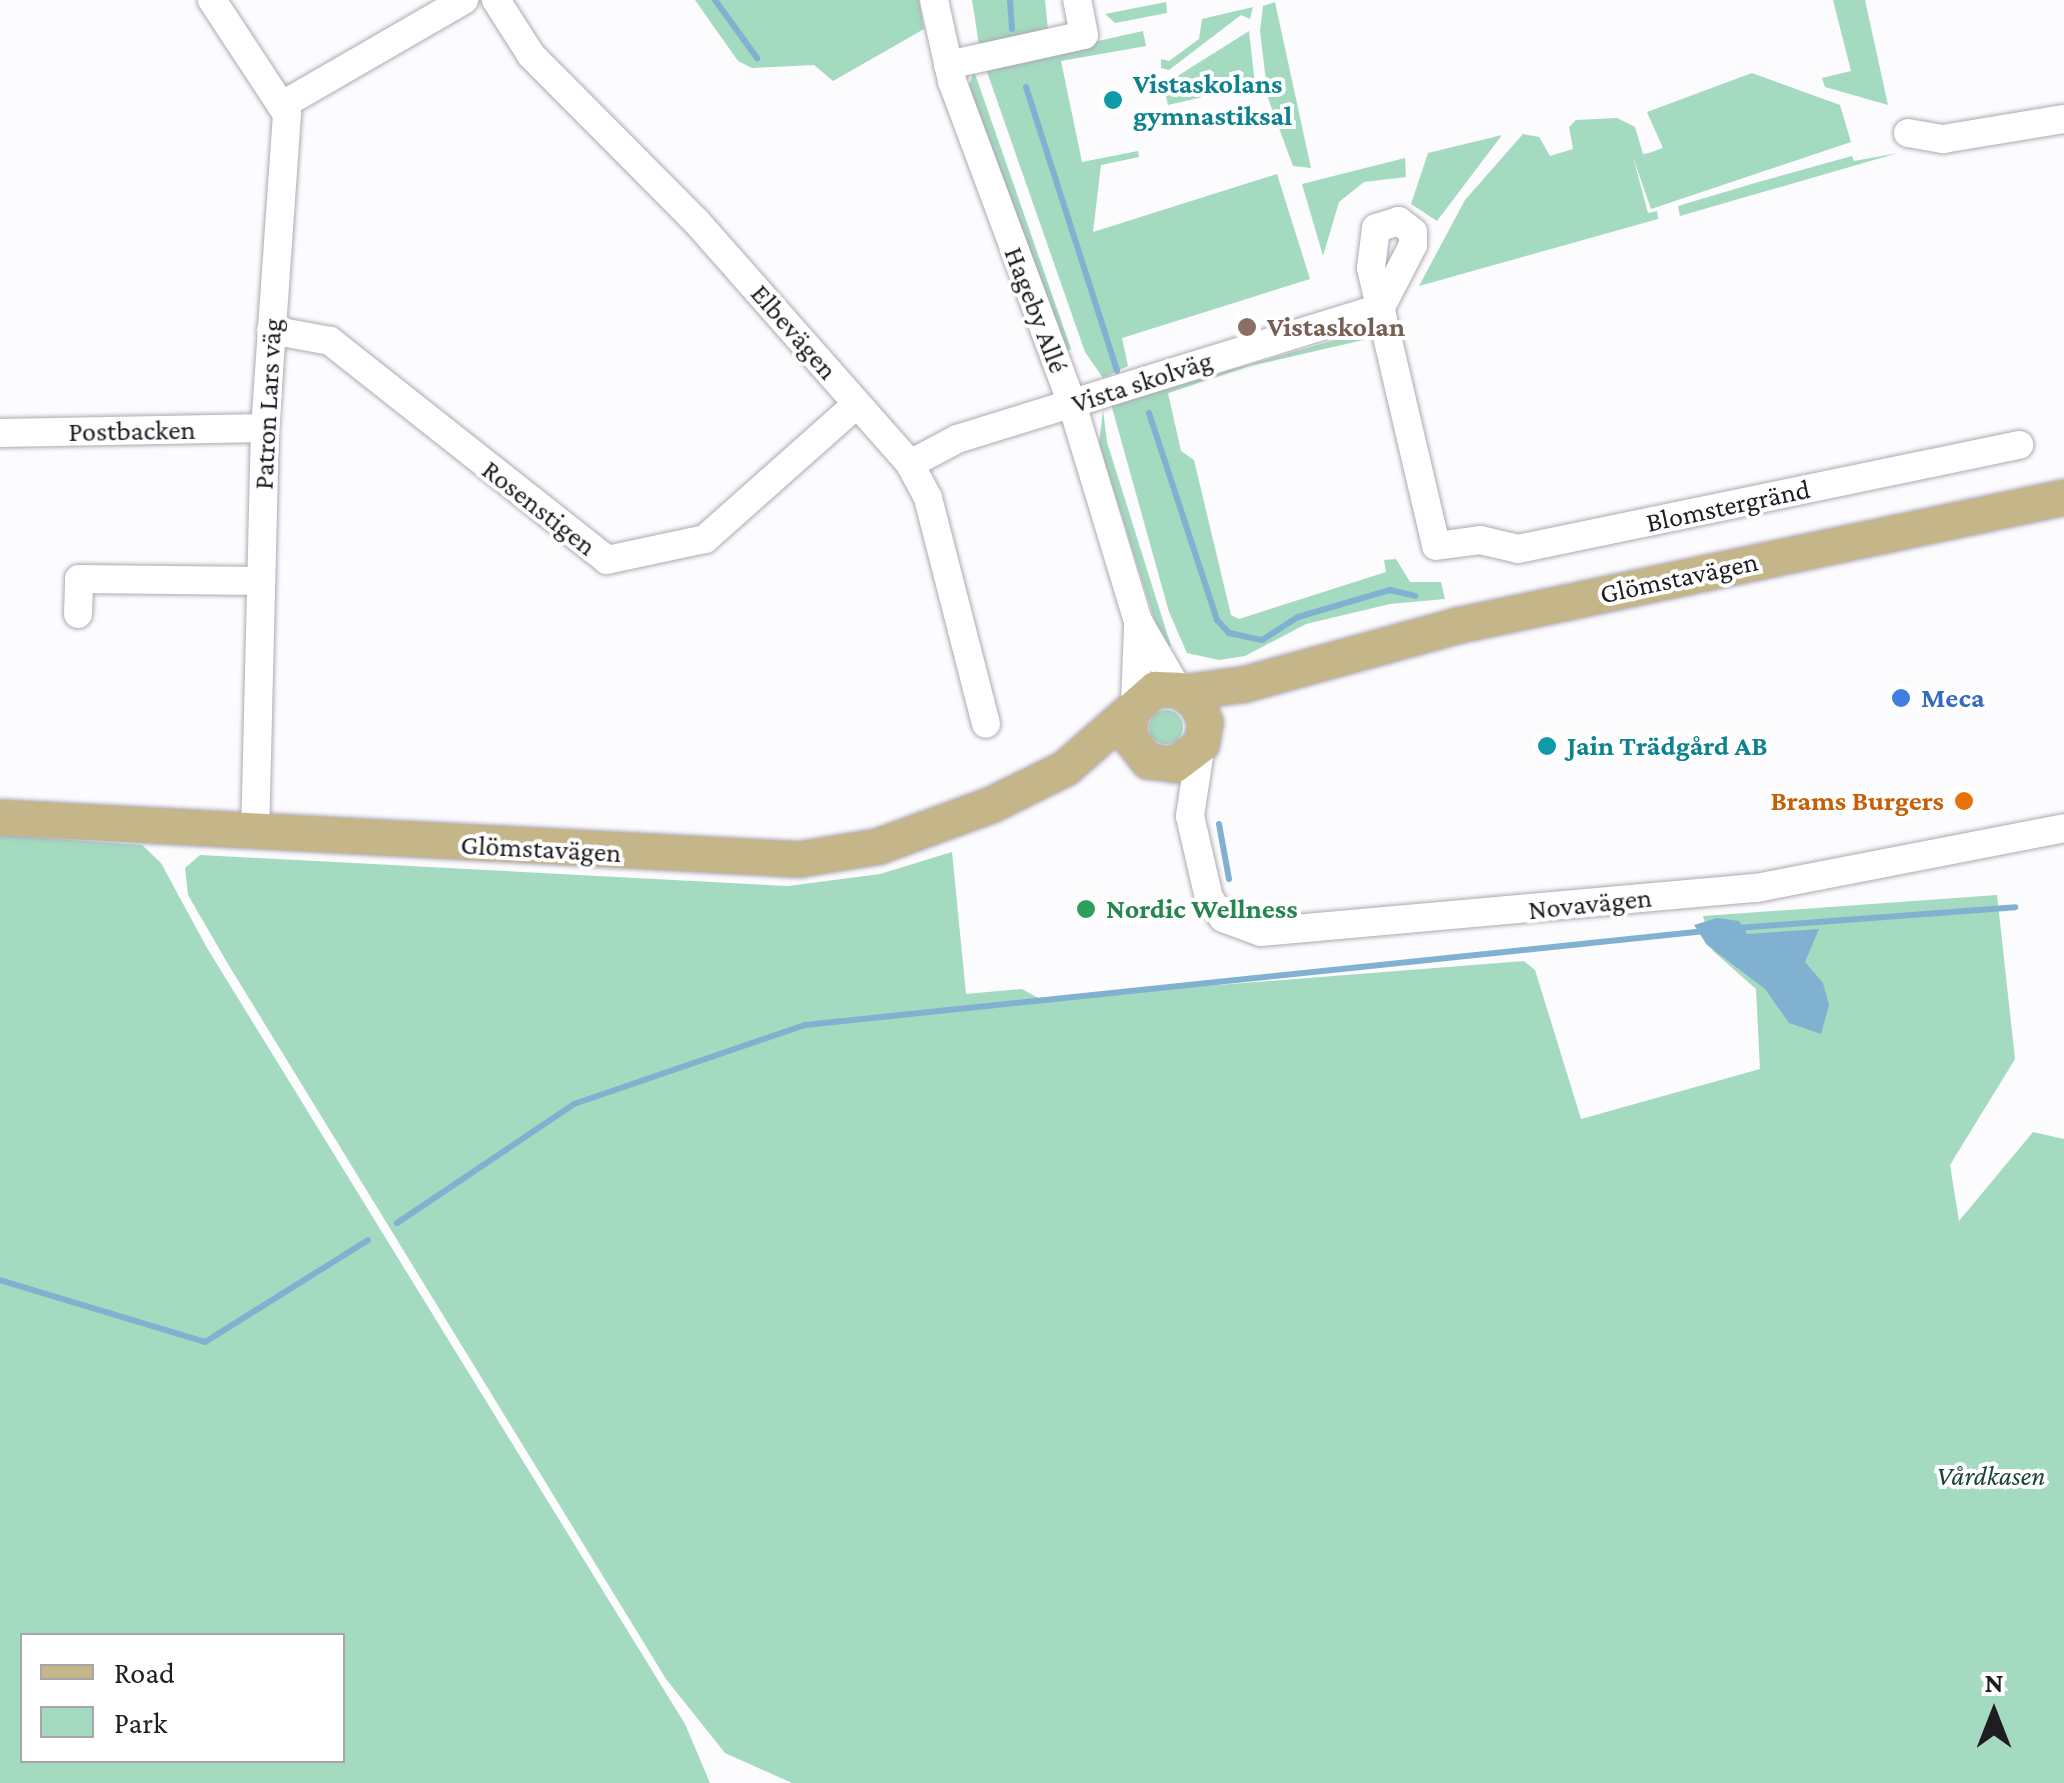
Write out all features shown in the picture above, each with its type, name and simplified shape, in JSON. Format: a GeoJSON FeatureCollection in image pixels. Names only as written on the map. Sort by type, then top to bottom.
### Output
{"type":"FeatureCollection","features":[{"type":"Feature","properties":{"kind":"main road","name":"Glömstavägen"},"geometry":{"type":"LineString","coordinates":[[1065,768],[1154,689],[1182,691],[1296,670],[1458,625],[2064,497]]}},
{"type":"Feature","properties":{"kind":"main road","name":"Glömstavägen"},"geometry":{"type":"LineString","coordinates":[[0,817],[799,859],[926,830],[1065,768],[1106,756],[1182,762],[1202,741],[1296,670]]}},
{"type":"Feature","properties":{"kind":"main road"},"geometry":{"type":"LineString","coordinates":[[1182,691],[1200,708],[1202,741]]}},
{"type":"Feature","properties":{"kind":"main road"},"geometry":{"type":"LineString","coordinates":[[1133,707],[1128,735],[1148,760]]}},
{"type":"Feature","properties":{"kind":"street"},"geometry":{"type":"LineString","coordinates":[[212,0],[284,104],[464,0]]}},
{"type":"Feature","properties":{"kind":"street","name":"Elbevägen"},"geometry":{"type":"LineString","coordinates":[[496,0],[531,55],[696,221],[910,464],[928,498],[986,724]]}},
{"type":"Feature","properties":{"kind":"street","name":"Hageby Allé"},"geometry":{"type":"LineString","coordinates":[[934,0],[948,65],[1072,404],[1138,621],[1182,691]]}},
{"type":"Feature","properties":{"kind":"street"},"geometry":{"type":"LineString","coordinates":[[948,65],[1084,36],[1076,0]]}},
{"type":"Feature","properties":{"kind":"street","name":"Patron Lars väg"},"geometry":{"type":"LineString","coordinates":[[255,832],[265,428],[288,126],[284,104]]}},
{"type":"Feature","properties":{"kind":"street"},"geometry":{"type":"LineString","coordinates":[[1908,133],[1943,139],[2064,119]]}},
{"type":"Feature","properties":{"kind":"street","name":"Vista skolväg"},"geometry":{"type":"LineString","coordinates":[[910,464],[957,439],[1380,307],[1436,546]]}},
{"type":"Feature","properties":{"kind":"street","name":"Rosenstigen"},"geometry":{"type":"LineString","coordinates":[[271,330],[330,342],[608,560],[705,539],[856,405]]}},
{"type":"Feature","properties":{"kind":"street","name":"Postbacken"},"geometry":{"type":"LineString","coordinates":[[0,433],[265,428]]}},
{"type":"Feature","properties":{"kind":"street","name":"Blomstergränd"},"geometry":{"type":"LineString","coordinates":[[1436,546],[1480,540],[1524,548],[2019,445]]}},
{"type":"Feature","properties":{"kind":"street"},"geometry":{"type":"LineString","coordinates":[[78,614],[79,579],[261,581]]}},
{"type":"Feature","properties":{"kind":"street","name":"Hageby Allé"},"geometry":{"type":"LineString","coordinates":[[1133,707],[1138,621]]}},
{"type":"Feature","properties":{"kind":"street","name":"Novavägen"},"geometry":{"type":"LineString","coordinates":[[1190,816],[1202,741]]}},
{"type":"Feature","properties":{"kind":"street","name":"Novavägen"},"geometry":{"type":"LineString","coordinates":[[1148,760],[1190,816],[1214,906],[1243,929],[1262,932],[1773,885],[2064,828]]}},
{"type":"Feature","properties":{"kind":"green space"},"geometry":{"type":"Polygon","coordinates":[[[695,0],[919,0],[924,29],[833,81],[814,65],[752,68],[738,61],[695,0]]]}},
{"type":"Feature","properties":{"kind":"green space"},"geometry":{"type":"Polygon","coordinates":[[[972,0],[1045,0],[1048,30],[979,45],[972,0]]]}},
{"type":"Feature","properties":{"kind":"green space"},"geometry":{"type":"Polygon","coordinates":[[[1833,0],[1865,0],[1888,105],[1825,87],[1822,78],[1851,71],[1833,0]]]}},
{"type":"Feature","properties":{"kind":"green space"},"geometry":{"type":"Polygon","coordinates":[[[1166,2],[1167,13],[1115,23],[1105,14],[1166,2]]]}},
{"type":"Feature","properties":{"kind":"green space"},"geometry":{"type":"Polygon","coordinates":[[[1275,2],[1311,168],[1293,166],[1268,98],[1260,31],[1263,6],[1275,2]]]}},
{"type":"Feature","properties":{"kind":"green space"},"geometry":{"type":"Polygon","coordinates":[[[1253,7],[1250,19],[1241,15],[1169,70],[1161,68],[1161,59],[1169,61],[1199,39],[1202,19],[1253,7]]]}},
{"type":"Feature","properties":{"kind":"green space"},"geometry":{"type":"Polygon","coordinates":[[[1143,31],[1146,46],[1061,61],[1082,162],[1138,151],[1139,157],[1101,165],[1093,232],[1277,174],[1310,279],[1122,338],[1128,366],[1103,378],[1085,352],[985,66],[1143,31]]]}},
{"type":"Feature","properties":{"kind":"green space"},"geometry":{"type":"Polygon","coordinates":[[[1249,31],[1255,85],[1168,105],[1164,88],[1176,77],[1249,31]]]}},
{"type":"Feature","properties":{"kind":"green space"},"geometry":{"type":"Polygon","coordinates":[[[974,71],[1071,349],[1066,351],[976,112],[969,85],[974,71]]]}},
{"type":"Feature","properties":{"kind":"green space"},"geometry":{"type":"Polygon","coordinates":[[[1752,73],[1840,105],[1851,142],[1651,209],[1633,157],[1648,213],[1657,211],[1658,219],[1419,286],[1465,200],[1523,134],[1539,137],[1550,156],[1573,149],[1569,127],[1576,120],[1617,118],[1635,127],[1643,154],[1649,153],[1663,148],[1647,112],[1752,73]]]}},
{"type":"Feature","properties":{"kind":"green space"},"geometry":{"type":"Polygon","coordinates":[[[1502,135],[1437,221],[1411,204],[1428,153],[1502,135]]]}},
{"type":"Feature","properties":{"kind":"green space"},"geometry":{"type":"Polygon","coordinates":[[[1898,153],[1680,216],[1678,206],[1755,183],[1852,156],[1854,161],[1898,153]]]}},
{"type":"Feature","properties":{"kind":"green space"},"geometry":{"type":"Polygon","coordinates":[[[1405,158],[1406,177],[1364,182],[1339,202],[1323,256],[1302,184],[1405,158]]]}},
{"type":"Feature","properties":{"kind":"green space"},"geometry":{"type":"Polygon","coordinates":[[[1363,332],[1368,339],[1250,366],[1168,393],[1181,451],[1194,460],[1231,615],[1239,619],[1386,572],[1384,560],[1396,559],[1410,582],[1441,582],[1445,599],[1390,604],[1306,624],[1245,656],[1219,660],[1187,653],[1169,612],[1111,404],[1363,332]]]}},
{"type":"Feature","properties":{"kind":"green space"},"geometry":{"type":"Polygon","coordinates":[[[1103,410],[1107,442],[1171,646],[1164,650],[1099,444],[1103,410]]]}},
{"type":"Feature","properties":{"kind":"green space"},"geometry":{"type":"Polygon","coordinates":[[[1166,710],[1178,715],[1183,727],[1178,739],[1166,744],[1154,739],[1149,727],[1154,715],[1166,710]]]}},
{"type":"Feature","properties":{"kind":"green space"},"geometry":{"type":"Polygon","coordinates":[[[0,835],[142,845],[161,863],[207,948],[685,1724],[710,1783],[0,1783],[0,835]]]}},
{"type":"Feature","properties":{"kind":"green space","name":"Vårdkasen"},"geometry":{"type":"Polygon","coordinates":[[[952,852],[966,994],[1022,989],[1040,999],[1524,961],[1535,970],[1581,1119],[1760,1069],[1756,989],[1713,951],[1703,916],[1997,895],[2015,1059],[1950,1165],[1959,1221],[2033,1132],[2064,1139],[2064,1783],[792,1783],[725,1753],[666,1679],[228,964],[188,895],[185,868],[200,855],[788,886],[880,874],[952,852]]]}},
{"type":"Feature","properties":{"kind":"water"},"geometry":{"type":"Polygon","coordinates":[[[1717,918],[1739,921],[1747,934],[1819,929],[1805,962],[1823,983],[1829,1005],[1821,1034],[1789,1023],[1765,989],[1707,945],[1694,925],[1717,918]]]}},
{"type":"Feature","properties":{"kind":"waterway"},"geometry":{"type":"LineString","coordinates":[[715,0],[757,58]]}},
{"type":"Feature","properties":{"kind":"waterway"},"geometry":{"type":"LineString","coordinates":[[1010,0],[1012,29]]}},
{"type":"Feature","properties":{"kind":"waterway"},"geometry":{"type":"LineString","coordinates":[[1026,87],[1117,371]]}},
{"type":"Feature","properties":{"kind":"waterway"},"geometry":{"type":"LineString","coordinates":[[1149,413],[1217,620],[1229,633],[1262,640],[1298,617],[1390,590],[1415,596]]}},
{"type":"Feature","properties":{"kind":"waterway"},"geometry":{"type":"LineString","coordinates":[[1219,824],[1229,879]]}},
{"type":"Feature","properties":{"kind":"waterway"},"geometry":{"type":"LineString","coordinates":[[1738,928],[2015,907]]}},
{"type":"Feature","properties":{"kind":"waterway"},"geometry":{"type":"LineString","coordinates":[[397,1223],[574,1104],[805,1025],[1705,931]]}},
{"type":"Feature","properties":{"kind":"waterway"},"geometry":{"type":"LineString","coordinates":[[0,1280],[205,1342],[368,1240]]}},
{"type":"Feature","properties":{"kind":"place","name":"Vistaskolans gymnastiksal"},"geometry":{"type":"Point","coordinates":[1113,100]}},
{"type":"Feature","properties":{"kind":"place","name":"Vistaskolan"},"geometry":{"type":"Point","coordinates":[1247,327]}},
{"type":"Feature","properties":{"kind":"place","name":"Meca"},"geometry":{"type":"Point","coordinates":[1901,698]}},
{"type":"Feature","properties":{"kind":"place","name":"Jain Trädgård AB"},"geometry":{"type":"Point","coordinates":[1547,746]}},
{"type":"Feature","properties":{"kind":"place","name":"Brams Burgers"},"geometry":{"type":"Point","coordinates":[1964,801]}},
{"type":"Feature","properties":{"kind":"place","name":"Nordic Wellness"},"geometry":{"type":"Point","coordinates":[1086,909]}}]}
